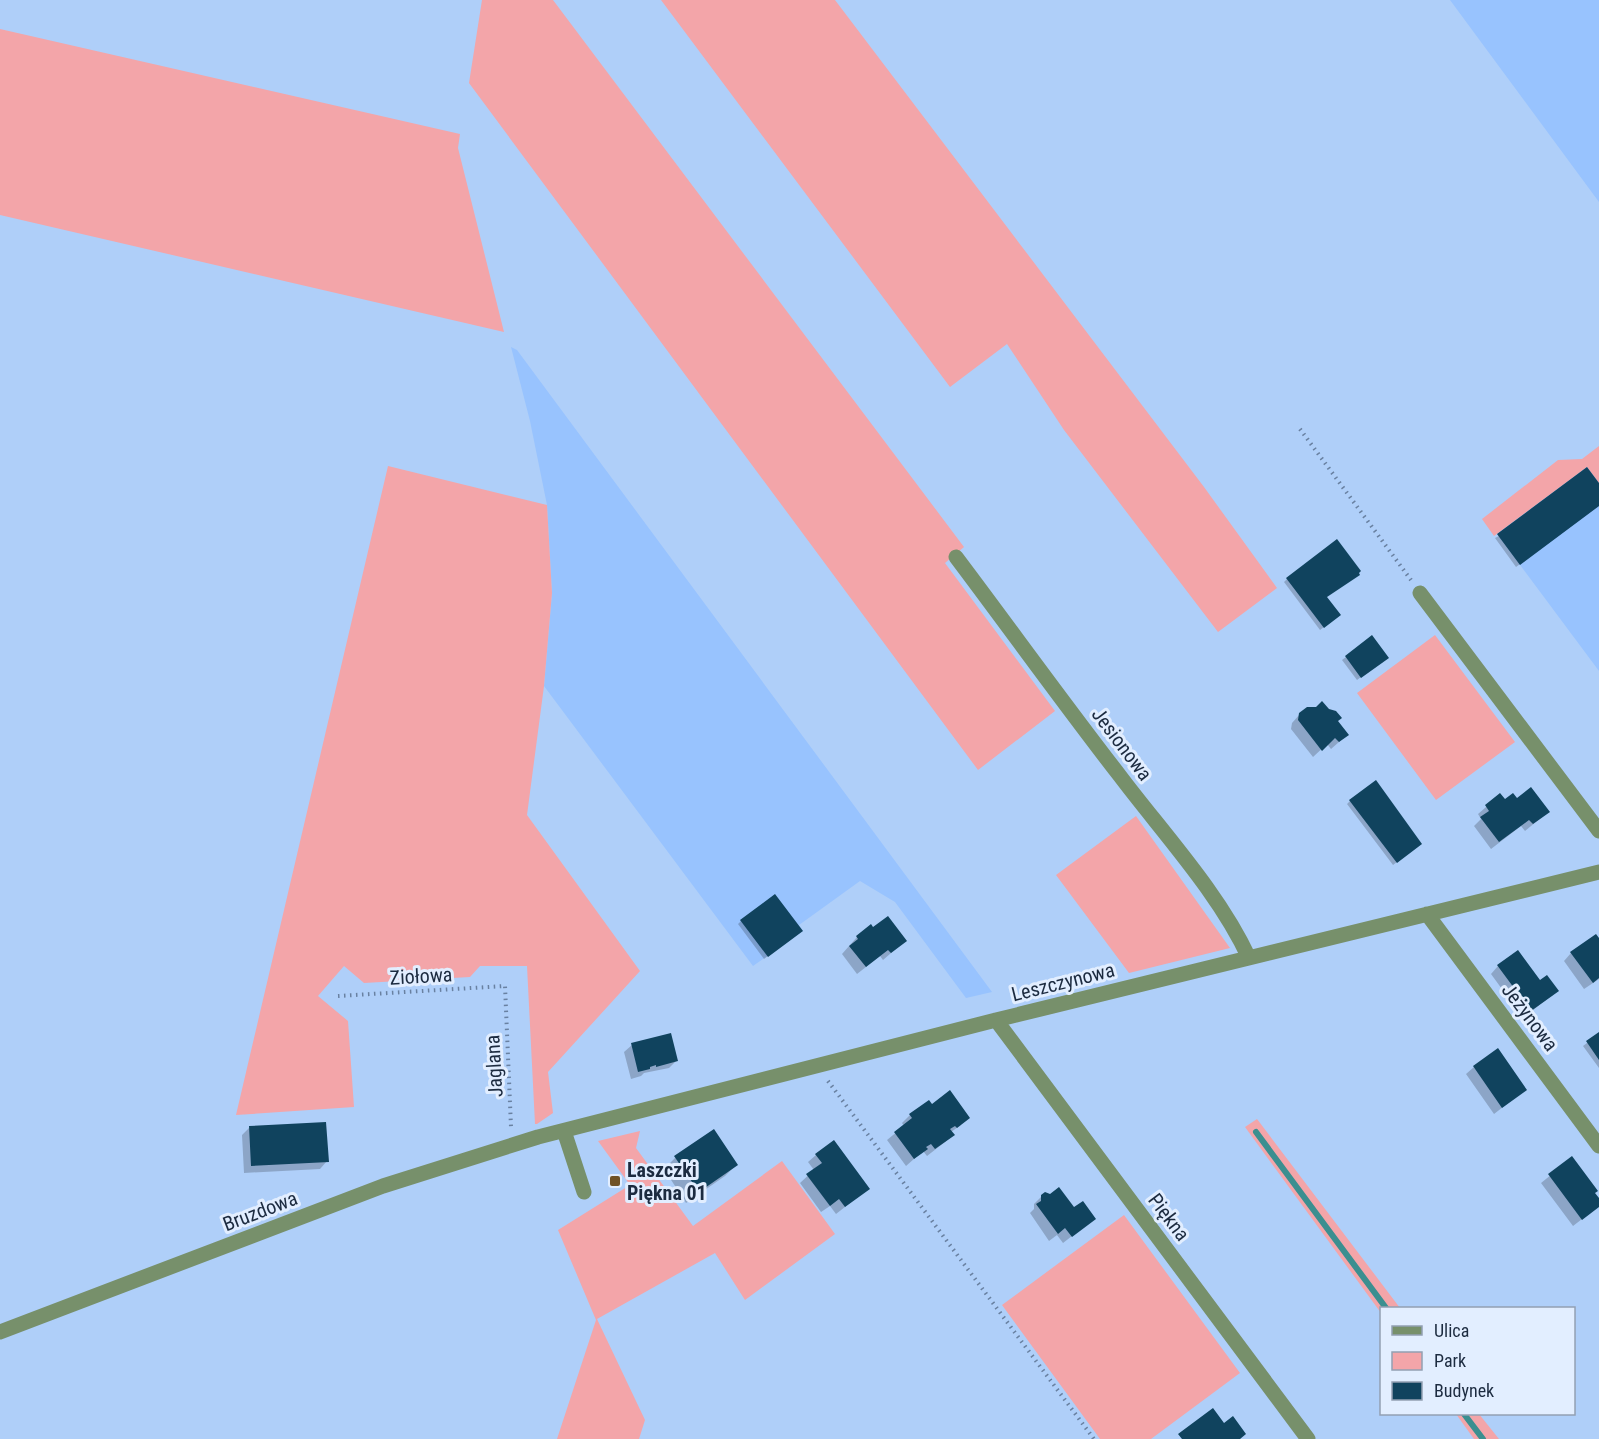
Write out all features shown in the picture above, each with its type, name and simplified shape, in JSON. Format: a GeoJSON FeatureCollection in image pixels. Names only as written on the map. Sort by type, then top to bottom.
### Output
{"type":"FeatureCollection","features":[{"type":"Feature","properties":{"kind":"street","name":"Jesionowa"},"geometry":{"type":"LineString","coordinates":[[957,557],[1111,765],[1215,899],[1232,924],[1249,958]]}},
{"type":"Feature","properties":{"kind":"street"},"geometry":{"type":"LineString","coordinates":[[1420,593],[1599,831]]}},
{"type":"Feature","properties":{"kind":"street","name":"Leszczynowa"},"geometry":{"type":"LineString","coordinates":[[538,1137],[996,1020],[1599,872]]}},
{"type":"Feature","properties":{"kind":"street","name":"Jeżynowa"},"geometry":{"type":"LineString","coordinates":[[1427,914],[1599,1146]]}},
{"type":"Feature","properties":{"kind":"street","name":"Piękna"},"geometry":{"type":"LineString","coordinates":[[996,1020],[1308,1439]]}},
{"type":"Feature","properties":{"kind":"street"},"geometry":{"type":"LineString","coordinates":[[564,1131],[584,1192]]}},
{"type":"Feature","properties":{"kind":"street","name":"Bruzdowa"},"geometry":{"type":"LineString","coordinates":[[0,1332],[383,1186],[538,1137]]}},
{"type":"Feature","properties":{"kind":"path"},"geometry":{"type":"LineString","coordinates":[[1300,429],[1420,593]]}},
{"type":"Feature","properties":{"kind":"path","name":"Ziołowa"},"geometry":{"type":"LineString","coordinates":[[338,996],[505,986]]}},
{"type":"Feature","properties":{"kind":"path","name":"Jaglana"},"geometry":{"type":"LineString","coordinates":[[505,986],[512,1145]]}},
{"type":"Feature","properties":{"kind":"path"},"geometry":{"type":"LineString","coordinates":[[817,1066],[1094,1439]]}},
{"type":"Feature","properties":{"kind":"shaded area"},"geometry":{"type":"Polygon","coordinates":[[[1450,0],[1599,0],[1599,202],[1450,0]]]}},
{"type":"Feature","properties":{"kind":"shaded area"},"geometry":{"type":"Polygon","coordinates":[[[511,347],[517,350],[992,992],[966,998],[895,902],[860,881],[799,925],[803,931],[753,966],[544,686],[552,593],[547,505],[530,421],[511,347]]]}},
{"type":"Feature","properties":{"kind":"shaded area"},"geometry":{"type":"Polygon","coordinates":[[[1587,467],[1599,483],[1599,671],[1497,534],[1587,467]]]}},
{"type":"Feature","properties":{"kind":"green space"},"geometry":{"type":"Polygon","coordinates":[[[482,0],[553,0],[964,547],[945,563],[1055,711],[978,770],[469,83],[482,0]]]}},
{"type":"Feature","properties":{"kind":"green space"},"geometry":{"type":"Polygon","coordinates":[[[661,0],[835,0],[1204,487],[1277,588],[1218,632],[1064,430],[1007,344],[950,387],[661,0]]]}},
{"type":"Feature","properties":{"kind":"green space"},"geometry":{"type":"Polygon","coordinates":[[[0,29],[460,134],[458,148],[504,332],[0,215],[0,29]]]}},
{"type":"Feature","properties":{"kind":"green space"},"geometry":{"type":"Polygon","coordinates":[[[1599,446],[1599,483],[1587,467],[1494,536],[1482,519],[1558,460],[1582,459],[1599,446]]]}},
{"type":"Feature","properties":{"kind":"green space"},"geometry":{"type":"Polygon","coordinates":[[[388,466],[547,505],[552,593],[544,686],[527,815],[640,971],[548,1072],[553,1113],[537,1124],[535,1124],[527,966],[480,966],[470,977],[364,983],[344,966],[318,996],[348,1021],[354,1107],[236,1115],[388,466]]]}},
{"type":"Feature","properties":{"kind":"green space"},"geometry":{"type":"Polygon","coordinates":[[[1435,635],[1515,742],[1436,800],[1357,693],[1435,635]]]}},
{"type":"Feature","properties":{"kind":"green space"},"geometry":{"type":"Polygon","coordinates":[[[1136,816],[1230,948],[1129,973],[1056,875],[1136,816]]]}},
{"type":"Feature","properties":{"kind":"green space"},"geometry":{"type":"Polygon","coordinates":[[[1257,1119],[1399,1307],[1380,1307],[1380,1312],[1245,1127],[1257,1119]]]}},
{"type":"Feature","properties":{"kind":"green space"},"geometry":{"type":"Polygon","coordinates":[[[640,1131],[636,1148],[693,1226],[782,1161],[835,1234],[745,1300],[715,1253],[597,1319],[645,1420],[639,1439],[557,1439],[596,1320],[558,1230],[630,1185],[598,1141],[640,1131]]]}},
{"type":"Feature","properties":{"kind":"green space"},"geometry":{"type":"Polygon","coordinates":[[[1124,1215],[1240,1373],[1151,1439],[1100,1439],[1002,1305],[1124,1215]]]}},
{"type":"Feature","properties":{"kind":"green space"},"geometry":{"type":"Polygon","coordinates":[[[1457,1415],[1480,1415],[1499,1439],[1474,1439],[1457,1415]]]}},
{"type":"Feature","properties":{"kind":"building"},"geometry":{"type":"Polygon","coordinates":[[[1587,467],[1599,483],[1599,506],[1520,565],[1497,534],[1587,467]]]}},
{"type":"Feature","properties":{"kind":"building"},"geometry":{"type":"Polygon","coordinates":[[[1337,539],[1361,571],[1360,575],[1327,597],[1341,615],[1324,628],[1286,578],[1337,539]]]}},
{"type":"Feature","properties":{"kind":"building"},"geometry":{"type":"Polygon","coordinates":[[[1372,635],[1389,658],[1361,678],[1345,656],[1372,635]]]}},
{"type":"Feature","properties":{"kind":"building"},"geometry":{"type":"Polygon","coordinates":[[[1322,701],[1342,718],[1338,721],[1349,735],[1339,742],[1335,738],[1322,751],[1298,720],[1299,713],[1307,707],[1316,707],[1322,701]]]}},
{"type":"Feature","properties":{"kind":"building"},"geometry":{"type":"Polygon","coordinates":[[[1376,780],[1422,844],[1397,863],[1349,800],[1376,780]]]}},
{"type":"Feature","properties":{"kind":"building"},"geometry":{"type":"Polygon","coordinates":[[[1531,787],[1550,812],[1533,824],[1529,820],[1499,842],[1480,817],[1489,811],[1485,805],[1500,793],[1505,799],[1513,793],[1517,798],[1531,787]]]}},
{"type":"Feature","properties":{"kind":"building"},"geometry":{"type":"Polygon","coordinates":[[[775,894],[803,931],[768,957],[740,920],[775,894]]]}},
{"type":"Feature","properties":{"kind":"building"},"geometry":{"type":"Polygon","coordinates":[[[888,916],[907,941],[891,953],[888,950],[866,967],[849,946],[858,939],[856,936],[871,924],[873,927],[888,916]]]}},
{"type":"Feature","properties":{"kind":"building"},"geometry":{"type":"Polygon","coordinates":[[[1596,934],[1599,938],[1599,978],[1593,983],[1570,952],[1596,934]]]}},
{"type":"Feature","properties":{"kind":"building"},"geometry":{"type":"Polygon","coordinates":[[[1518,950],[1540,980],[1547,975],[1559,991],[1531,1011],[1497,965],[1518,950]]]}},
{"type":"Feature","properties":{"kind":"building"},"geometry":{"type":"Polygon","coordinates":[[[1599,1032],[1599,1060],[1586,1041],[1599,1032]]]}},
{"type":"Feature","properties":{"kind":"building"},"geometry":{"type":"Polygon","coordinates":[[[671,1033],[678,1061],[656,1067],[656,1065],[638,1072],[631,1043],[671,1033]]]}},
{"type":"Feature","properties":{"kind":"building"},"geometry":{"type":"Polygon","coordinates":[[[1498,1048],[1527,1090],[1502,1108],[1473,1066],[1498,1048]]]}},
{"type":"Feature","properties":{"kind":"building"},"geometry":{"type":"Polygon","coordinates":[[[950,1090],[970,1118],[957,1128],[955,1126],[950,1129],[955,1135],[935,1149],[931,1144],[914,1159],[894,1132],[912,1118],[909,1114],[929,1100],[932,1104],[950,1090]]]}},
{"type":"Feature","properties":{"kind":"building"},"geometry":{"type":"Polygon","coordinates":[[[326,1122],[329,1162],[251,1166],[249,1126],[326,1122]]]}},
{"type":"Feature","properties":{"kind":"building"},"geometry":{"type":"Polygon","coordinates":[[[714,1129],[738,1165],[699,1192],[674,1156],[714,1129]]]}},
{"type":"Feature","properties":{"kind":"building"},"geometry":{"type":"Polygon","coordinates":[[[834,1140],[870,1189],[845,1207],[839,1199],[830,1206],[806,1174],[822,1163],[815,1154],[834,1140]]]}},
{"type":"Feature","properties":{"kind":"building"},"geometry":{"type":"Polygon","coordinates":[[[1572,1156],[1598,1191],[1595,1193],[1599,1198],[1599,1207],[1582,1220],[1548,1174],[1572,1156]]]}},
{"type":"Feature","properties":{"kind":"building"},"geometry":{"type":"Polygon","coordinates":[[[1059,1187],[1074,1207],[1083,1201],[1096,1219],[1072,1237],[1065,1228],[1058,1234],[1036,1204],[1041,1201],[1041,1195],[1045,1192],[1050,1194],[1059,1187]]]}},
{"type":"Feature","properties":{"kind":"building"},"geometry":{"type":"Polygon","coordinates":[[[1213,1408],[1224,1423],[1233,1416],[1246,1434],[1240,1439],[1182,1439],[1178,1434],[1213,1408]]]}},
{"type":"Feature","properties":{"kind":"waterway"},"geometry":{"type":"LineString","coordinates":[[1256,1132],[1385,1307]]}},
{"type":"Feature","properties":{"kind":"waterway"},"geometry":{"type":"LineString","coordinates":[[1465,1415],[1483,1439]]}},
{"type":"Feature","properties":{"kind":"place","name":"Laszczki Piękna 01"},"geometry":{"type":"Point","coordinates":[615,1181]}}]}
